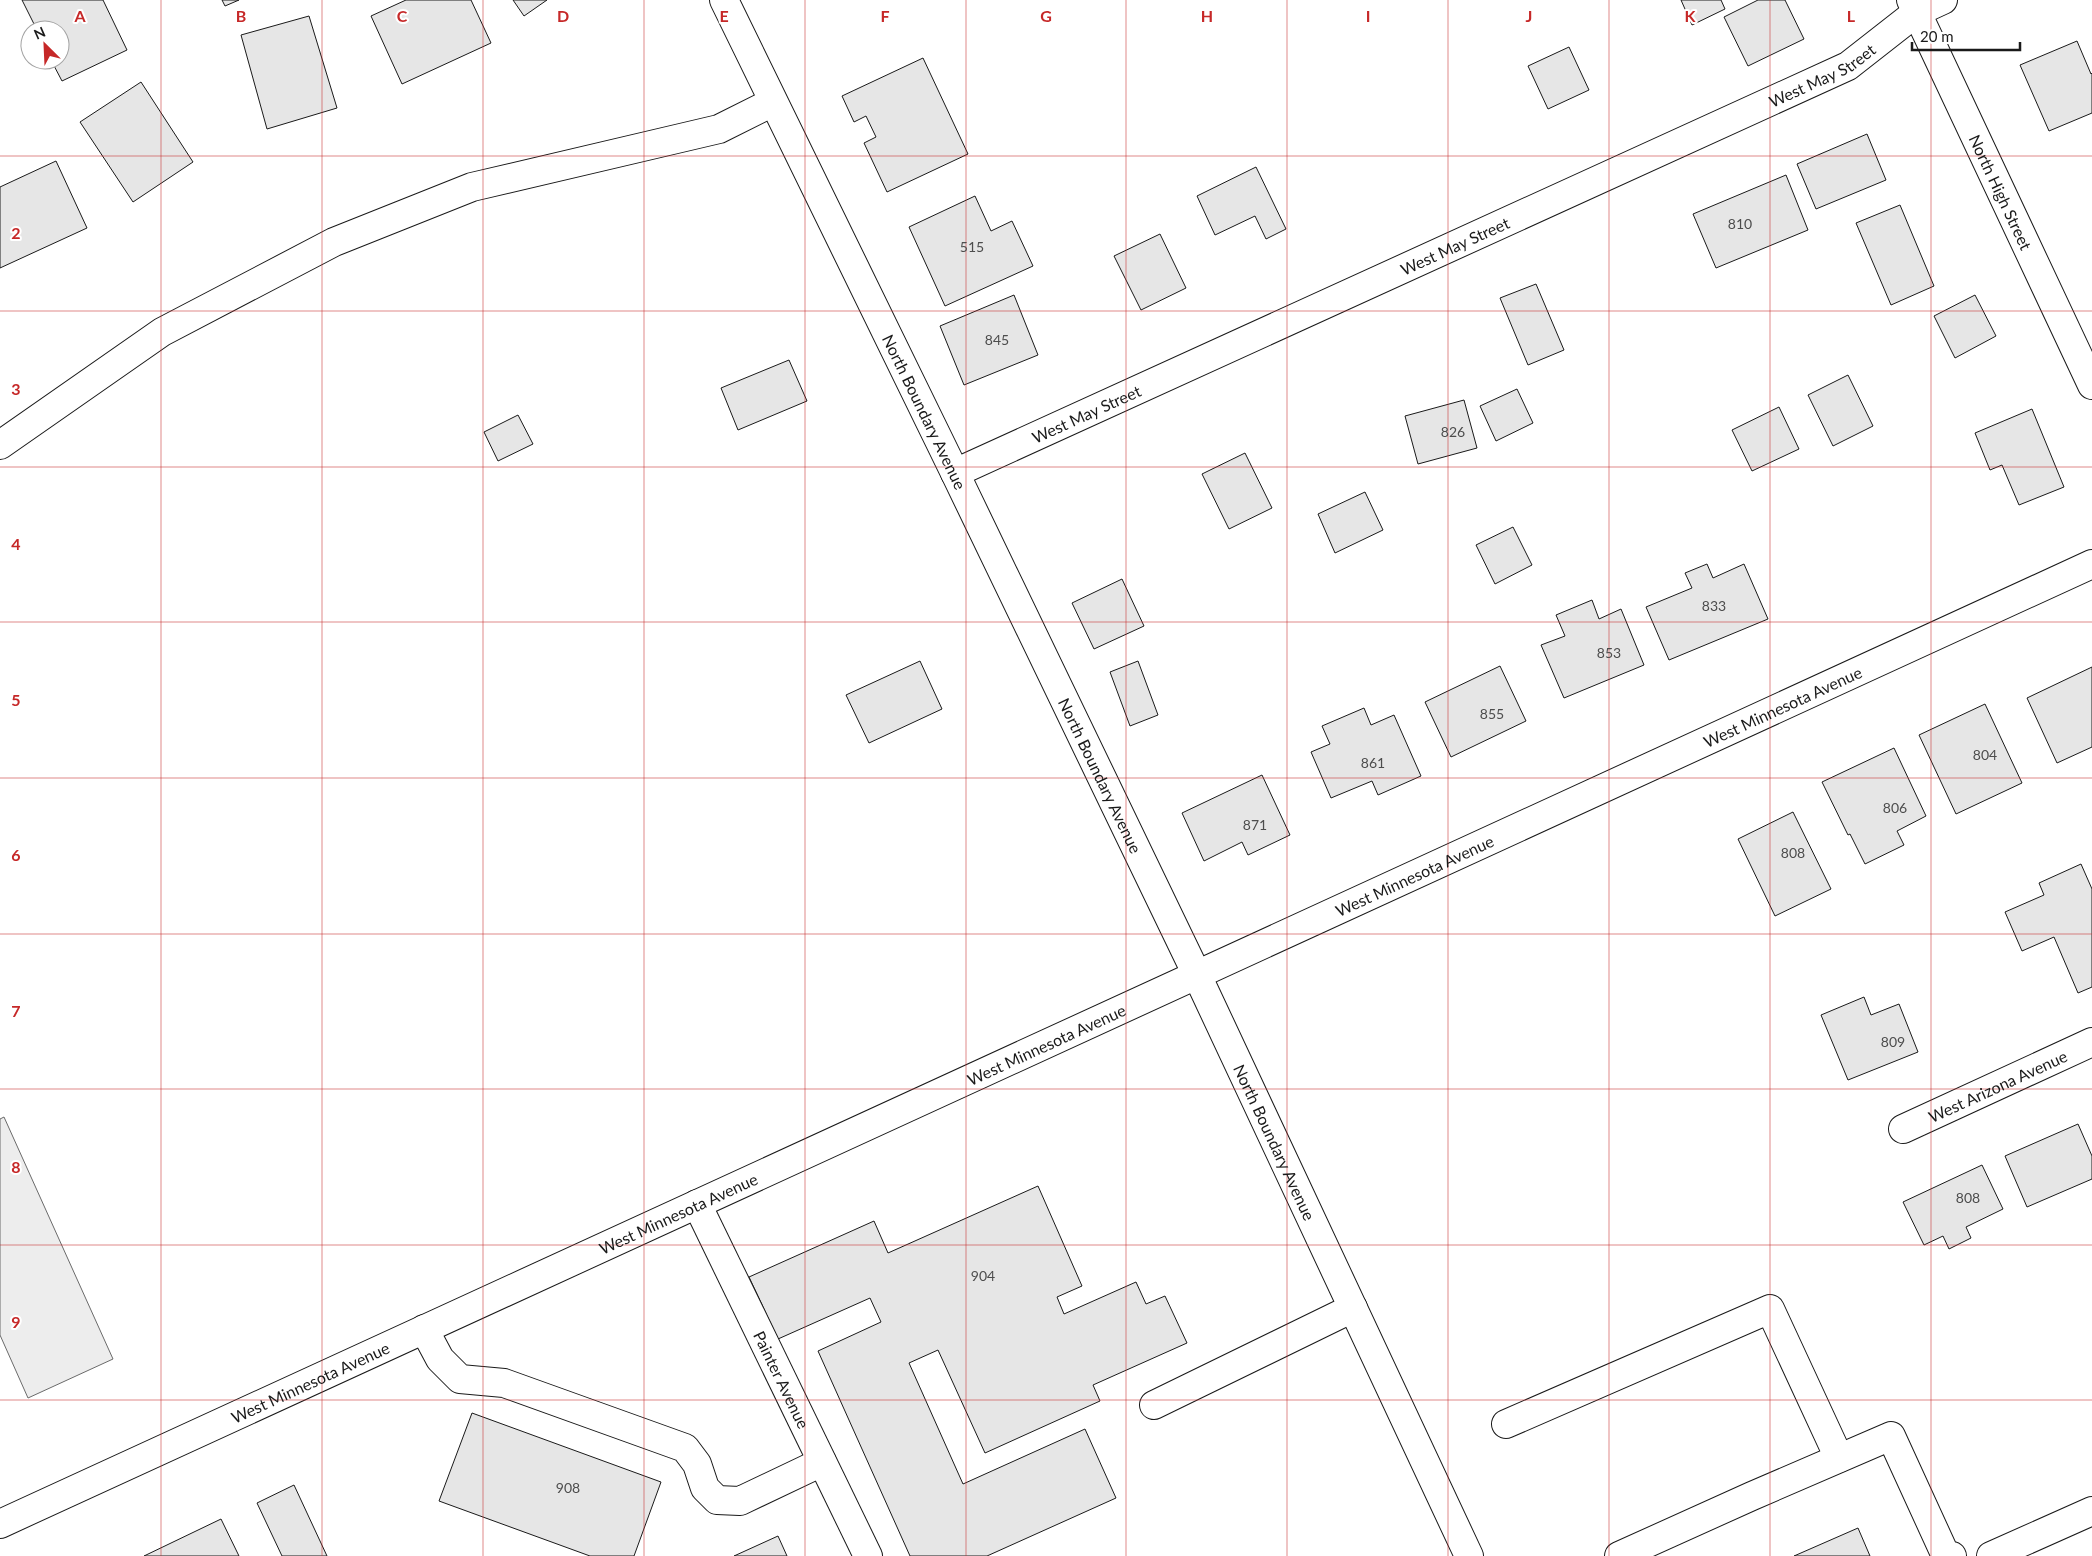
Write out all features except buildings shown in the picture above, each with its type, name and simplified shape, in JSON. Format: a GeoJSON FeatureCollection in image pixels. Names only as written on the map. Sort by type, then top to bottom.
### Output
{"type":"FeatureCollection","features":[{"type":"Feature","properties":{"kind":"street","name":"North Boundary Avenue"},"geometry":{"type":"LineString","coordinates":[[724,0],[1197,975],[1469,1556]]}},
{"type":"Feature","properties":{"kind":"street","name":"West May Street"},"geometry":{"type":"LineString","coordinates":[[955,473],[1848,66],[1914,6],[1943,0]]}},
{"type":"Feature","properties":{"kind":"street","name":"North High Street"},"geometry":{"type":"LineString","coordinates":[[1914,6],[2092,385]]}},
{"type":"Feature","properties":{"kind":"street"},"geometry":{"type":"LineString","coordinates":[[0,445],[162,332],[334,242],[472,187],[719,129],[773,102]]}},
{"type":"Feature","properties":{"kind":"street","name":"West Minnesota Avenue"},"geometry":{"type":"LineString","coordinates":[[0,1524],[2092,564]]}},
{"type":"Feature","properties":{"kind":"street","name":"West Arizona Avenue"},"geometry":{"type":"LineString","coordinates":[[1903,1129],[2092,1042]]}},
{"type":"Feature","properties":{"kind":"street","name":"Painter Avenue"},"geometry":{"type":"LineString","coordinates":[[698,1204],[868,1556]]}},
{"type":"Feature","properties":{"kind":"street"},"geometry":{"type":"LineString","coordinates":[[1154,1405],[1353,1308]]}},
{"type":"Feature","properties":{"kind":"street"},"geometry":{"type":"LineString","coordinates":[[1506,1424],[1770,1309],[1839,1458]]}},
{"type":"Feature","properties":{"kind":"street"},"geometry":{"type":"LineString","coordinates":[[424,1329],[440,1359],[460,1379],[504,1383],[685,1448],[697,1464],[705,1488],[717,1500],[740,1501],[822,1462]]}},
{"type":"Feature","properties":{"kind":"street"},"geometry":{"type":"LineString","coordinates":[[1619,1556],[1891,1436],[1945,1554],[1952,1556]]}},
{"type":"Feature","properties":{"kind":"street"},"geometry":{"type":"LineString","coordinates":[[1991,1556],[2092,1511]]}},
{"type":"Feature","properties":{"kind":"shaded area"},"geometry":{"type":"Polygon","coordinates":[[[4,1117],[113,1359],[28,1398],[0,1335],[0,1119],[4,1117]]]}}]}
